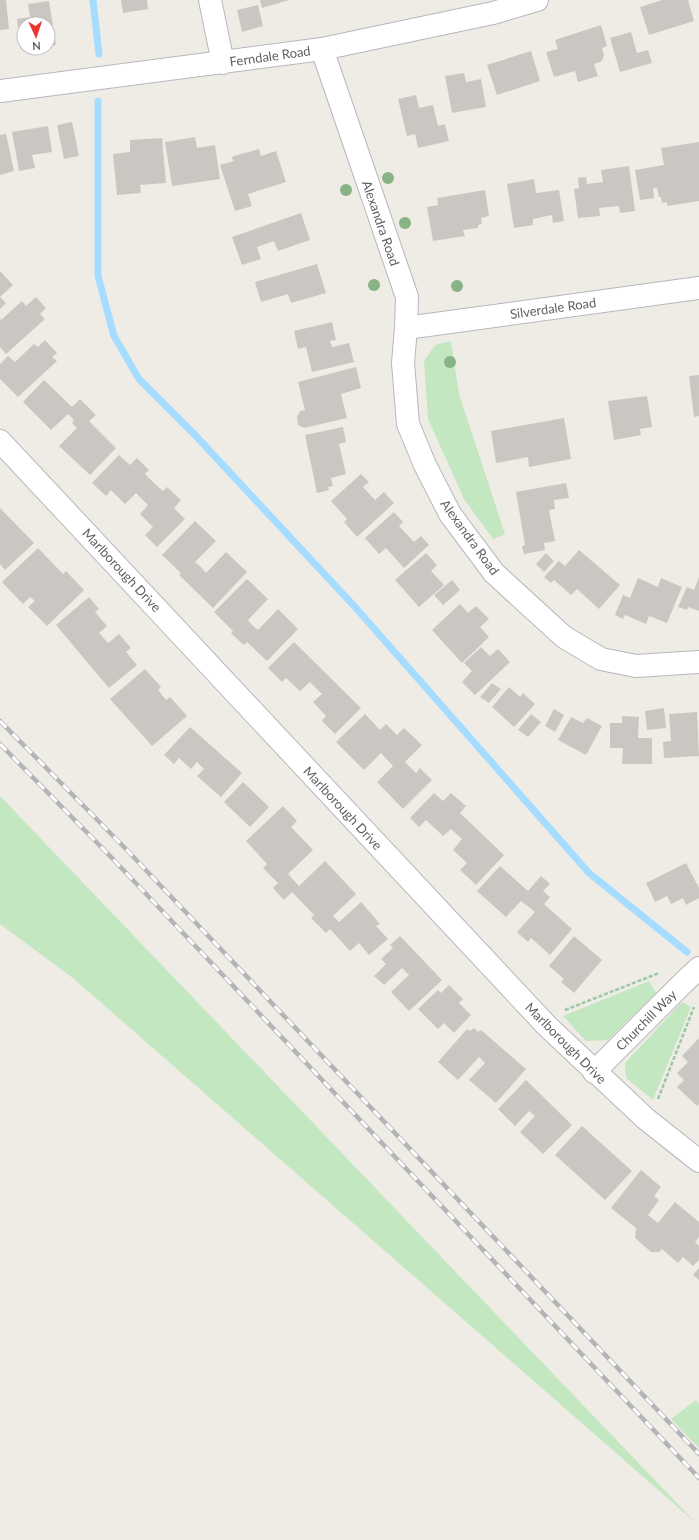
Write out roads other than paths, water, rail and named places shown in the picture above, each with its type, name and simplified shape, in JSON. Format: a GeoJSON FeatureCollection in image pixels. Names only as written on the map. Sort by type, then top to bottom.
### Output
{"type":"FeatureCollection","features":[{"type":"Feature","properties":{"kind":"street"},"geometry":{"type":"LineString","coordinates":[[210,0],[223,63]]}},
{"type":"Feature","properties":{"kind":"street","name":"Ferndale Road"},"geometry":{"type":"LineString","coordinates":[[0,91],[322,49],[493,13],[537,0]]}},
{"type":"Feature","properties":{"kind":"street","name":"Alexandra Road"},"geometry":{"type":"LineString","coordinates":[[322,49],[406,297],[406,328],[403,363],[408,424],[425,465],[450,514],[494,573],[564,637],[601,659],[636,666],[699,662]]}},
{"type":"Feature","properties":{"kind":"street","name":"Silverdale Road"},"geometry":{"type":"LineString","coordinates":[[406,328],[699,288]]}},
{"type":"Feature","properties":{"kind":"street","name":"Marlborough Drive"},"geometry":{"type":"LineString","coordinates":[[0,440],[530,1008],[594,1072],[646,1119],[699,1161]]}},
{"type":"Feature","properties":{"kind":"street","name":"Churchill Way"},"geometry":{"type":"LineString","coordinates":[[594,1072],[699,968]]}},
{"type":"Feature","properties":{"kind":"waterway"},"geometry":{"type":"LineString","coordinates":[[93,0],[99,54]]}},
{"type":"Feature","properties":{"kind":"waterway"},"geometry":{"type":"LineString","coordinates":[[98,101],[98,276],[114,336],[139,379],[195,435],[355,607],[589,873],[687,952]]}},
{"type":"Feature","properties":{"kind":"railway"},"geometry":{"type":"LineString","coordinates":[[0,721],[124,847],[699,1454]]}},
{"type":"Feature","properties":{"kind":"railway"},"geometry":{"type":"LineString","coordinates":[[0,744],[112,858],[699,1478]]}}]}
